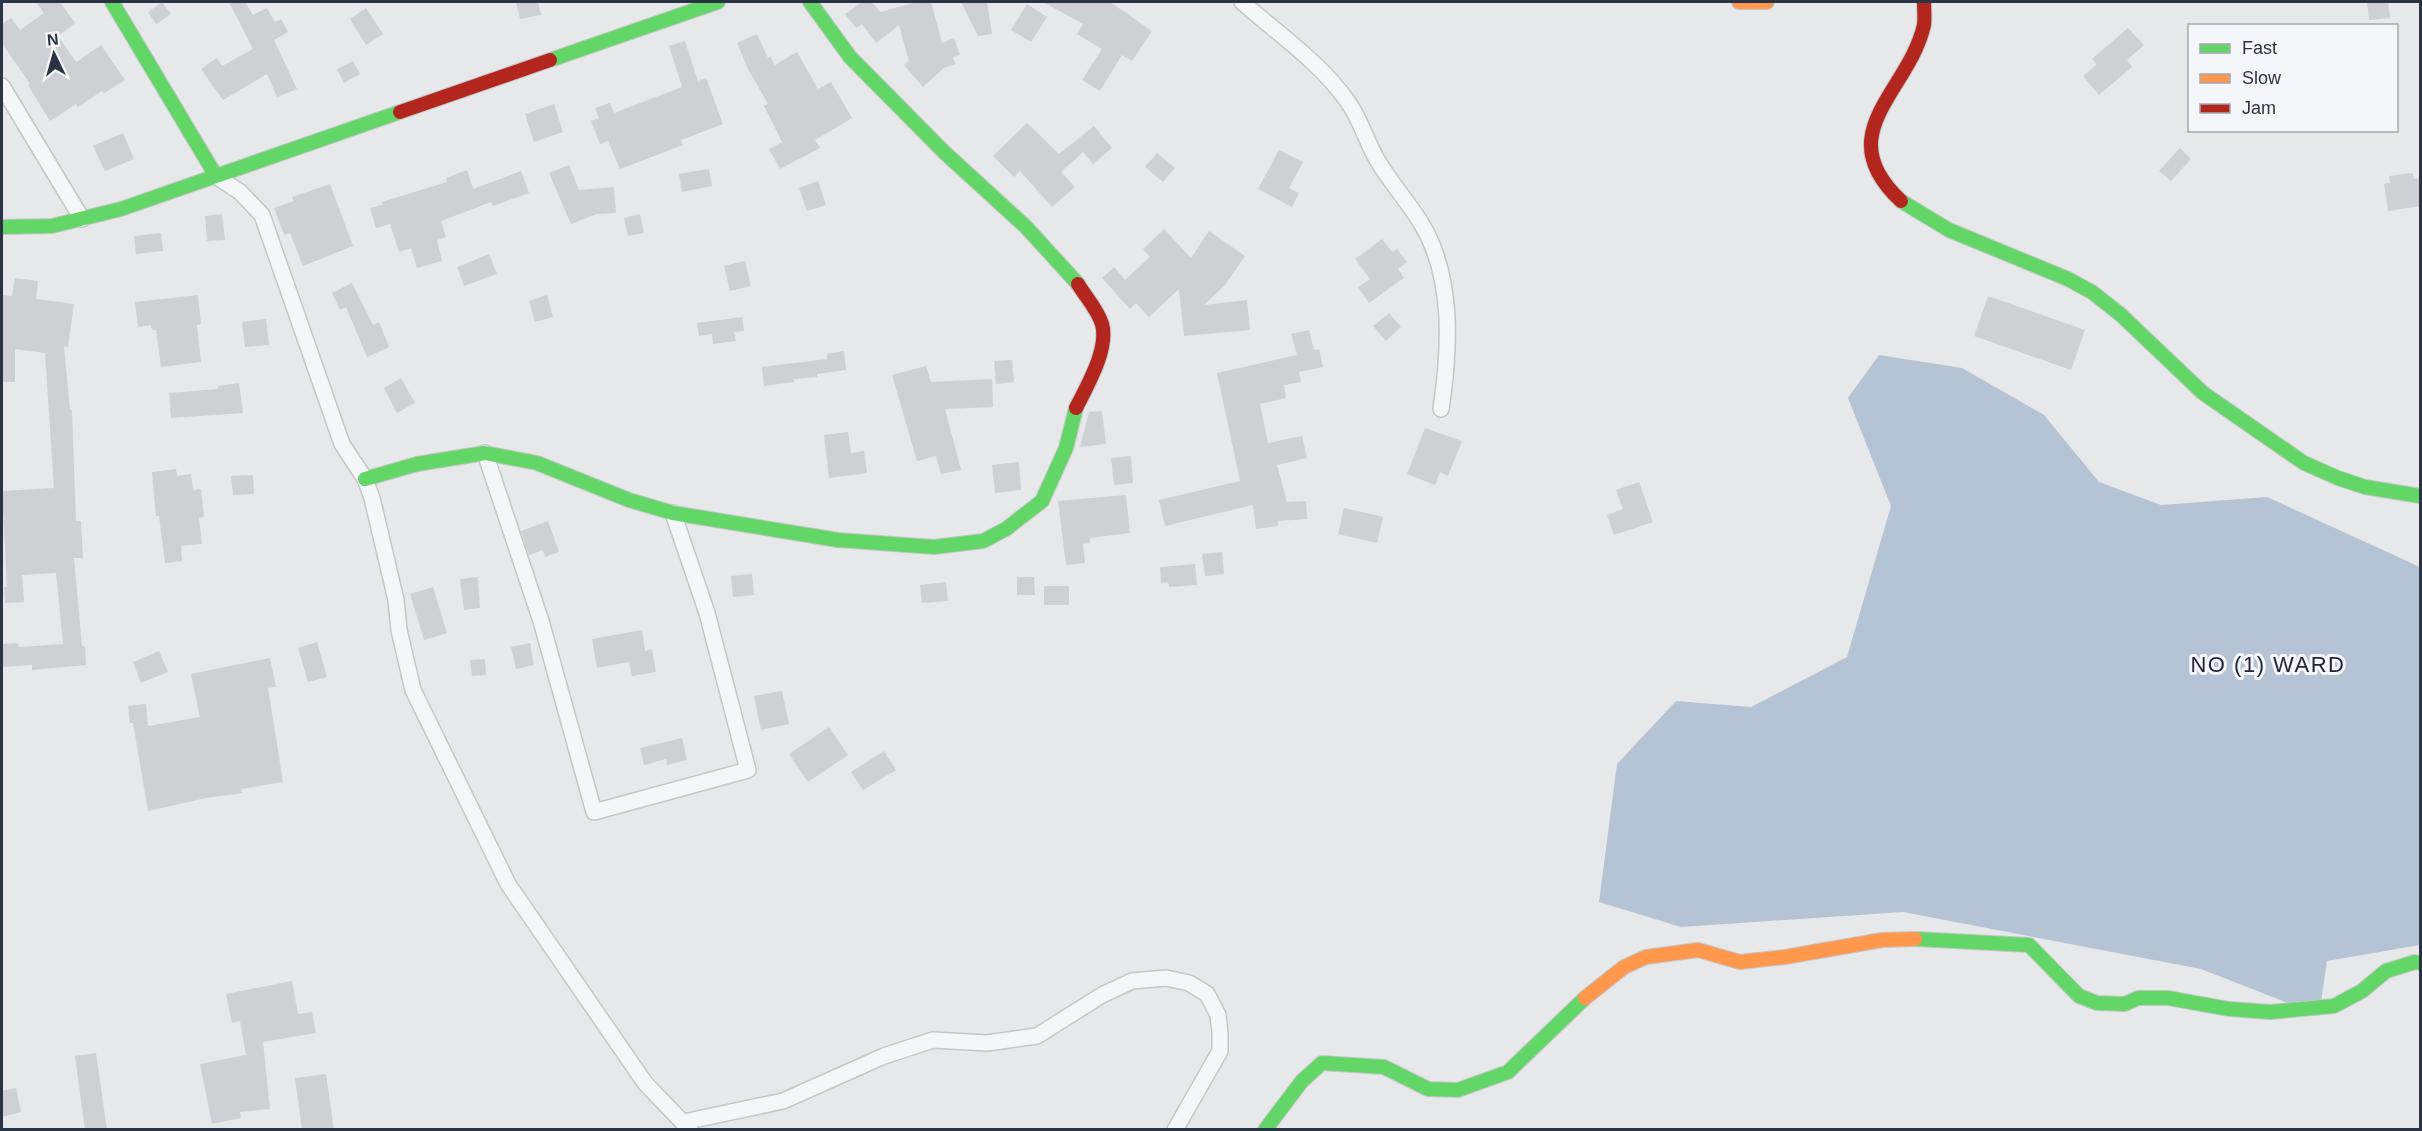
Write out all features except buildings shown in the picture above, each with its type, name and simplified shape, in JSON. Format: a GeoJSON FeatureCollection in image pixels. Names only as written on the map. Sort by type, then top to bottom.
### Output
{"type":"FeatureCollection","features":[{"type":"Feature","properties":{"kind":"main road"},"geometry":{"type":"LineString","coordinates":[[112,2],[216,176]]}},
{"type":"Feature","properties":{"kind":"main road"},"geometry":{"type":"LineString","coordinates":[[2,227],[51,226],[121,209],[714,2]]}},
{"type":"Feature","properties":{"kind":"main road"},"geometry":{"type":"LineString","coordinates":[[365,479],[417,464],[485,453],[537,463],[629,500],[674,513],[838,540],[934,547],[983,541],[1006,529],[1042,501],[1066,448],[1075,409],[1089,382],[1104,343],[1102,323],[1076,281],[1026,227],[944,152],[850,57],[810,2]]}},
{"type":"Feature","properties":{"kind":"main road"},"geometry":{"type":"LineString","coordinates":[[1738,2],[1767,2]]}},
{"type":"Feature","properties":{"kind":"main road"},"geometry":{"type":"LineString","coordinates":[[1924,2],[1926,10],[1921,36],[1879,112],[1872,134],[1870,151],[1874,168],[1881,182],[1892,195],[1940,227],[2063,277],[2091,291],[2204,394],[2310,467],[2362,486],[2421,496]]}},
{"type":"Feature","properties":{"kind":"main road"},"geometry":{"type":"LineString","coordinates":[[1265,1130],[1277,1111],[1302,1081],[1322,1063],[1362,1064],[1384,1068],[1428,1089],[1458,1090],[1508,1071],[1578,1003],[1624,968],[1646,957],[1698,950],[1740,962],[1785,957],[1882,940],[1929,938],[1989,941],[2029,945],[2079,996],[2097,1003],[2124,1004],[2138,998],[2168,998],[2229,1009],[2271,1012],[2334,1006],[2362,991],[2386,971],[2415,962],[2421,963]]}},
{"type":"Feature","properties":{"kind":"street"},"geometry":{"type":"LineString","coordinates":[[1242,2],[1318,67],[1349,103],[1378,161],[1421,223],[1438,262],[1447,311],[1446,376],[1441,409]]}},
{"type":"Feature","properties":{"kind":"street"},"geometry":{"type":"LineString","coordinates":[[2,86],[82,219]]}},
{"type":"Feature","properties":{"kind":"street"},"geometry":{"type":"LineString","coordinates":[[216,176],[240,192],[262,215],[342,444],[365,479],[383,541],[413,690],[508,884],[645,1083],[687,1126],[783,1101],[884,1056],[933,1040],[987,1043],[1037,1036],[1112,990],[1132,981],[1166,978],[1190,983],[1207,994],[1218,1015],[1220,1033],[1220,1051],[1175,1130]]}},
{"type":"Feature","properties":{"kind":"street"},"geometry":{"type":"LineString","coordinates":[[485,453],[542,621],[594,812],[748,770],[707,613],[674,513]]}},
{"type":"Feature","properties":{"kind":"water"},"geometry":{"type":"Polygon","coordinates":[[[1879,355],[1962,368],[2044,415],[2099,482],[2161,505],[2267,497],[2420,567],[2420,945],[2327,961],[2319,1015],[2201,969],[1903,912],[1681,927],[1599,902],[1617,764],[1676,701],[1751,707],[1847,657],[1891,506],[1848,398],[1879,355]]]}},
{"type":"Feature","properties":{"kind":"traffic: fast"},"geometry":{"type":"LineString","coordinates":[[112,2],[216,176]]}},
{"type":"Feature","properties":{"kind":"traffic: fast"},"geometry":{"type":"LineString","coordinates":[[550,60],[718,2]]}},
{"type":"Feature","properties":{"kind":"traffic: fast"},"geometry":{"type":"LineString","coordinates":[[810,2],[850,57],[944,152],[1026,227],[1078,284]]}},
{"type":"Feature","properties":{"kind":"traffic: fast"},"geometry":{"type":"LineString","coordinates":[[2,227],[52,226],[121,209],[400,112]]}},
{"type":"Feature","properties":{"kind":"traffic: fast"},"geometry":{"type":"LineString","coordinates":[[1901,201],[1949,230],[2068,279],[2092,292],[2121,315],[2203,393],[2304,463],[2365,487],[2420,496]]}},
{"type":"Feature","properties":{"kind":"traffic: fast"},"geometry":{"type":"LineString","coordinates":[[365,479],[417,464],[485,453],[537,463],[629,500],[673,513],[838,540],[934,547],[983,541],[1006,529],[1042,501],[1066,448],[1076,408]]}},
{"type":"Feature","properties":{"kind":"traffic: fast"},"geometry":{"type":"LineString","coordinates":[[1915,939],[2029,945],[2079,996],[2097,1003],[2125,1004],[2138,998],[2168,998],[2229,1009],[2271,1012],[2334,1006],[2362,991],[2386,971],[2415,962],[2420,963]]}},
{"type":"Feature","properties":{"kind":"traffic: fast"},"geometry":{"type":"LineString","coordinates":[[1265,1130],[1302,1081],[1322,1063],[1384,1067],[1428,1089],[1458,1090],[1508,1072],[1585,998]]}},
{"type":"Feature","properties":{"kind":"traffic: slow"},"geometry":{"type":"LineString","coordinates":[[1739,2],[1767,2]]}},
{"type":"Feature","properties":{"kind":"traffic: slow"},"geometry":{"type":"LineString","coordinates":[[1585,998],[1624,967],[1646,957],[1698,950],[1740,962],[1785,957],[1882,940],[1915,939]]}},
{"type":"Feature","properties":{"kind":"traffic: jam"},"geometry":{"type":"LineString","coordinates":[[1901,201],[1880,177],[1872,154],[1872,133],[1879,113],[1916,49],[1924,25],[1924,2]]}},
{"type":"Feature","properties":{"kind":"traffic: jam"},"geometry":{"type":"LineString","coordinates":[[400,112],[550,60]]}},
{"type":"Feature","properties":{"kind":"traffic: jam"},"geometry":{"type":"LineString","coordinates":[[1076,408],[1096,367],[1103,334],[1098,314],[1078,284]]}},
{"type":"Feature","properties":{"kind":"district","name":"NO (1) WARD"},"geometry":{"type":"Point","coordinates":[2268,664]}}]}
